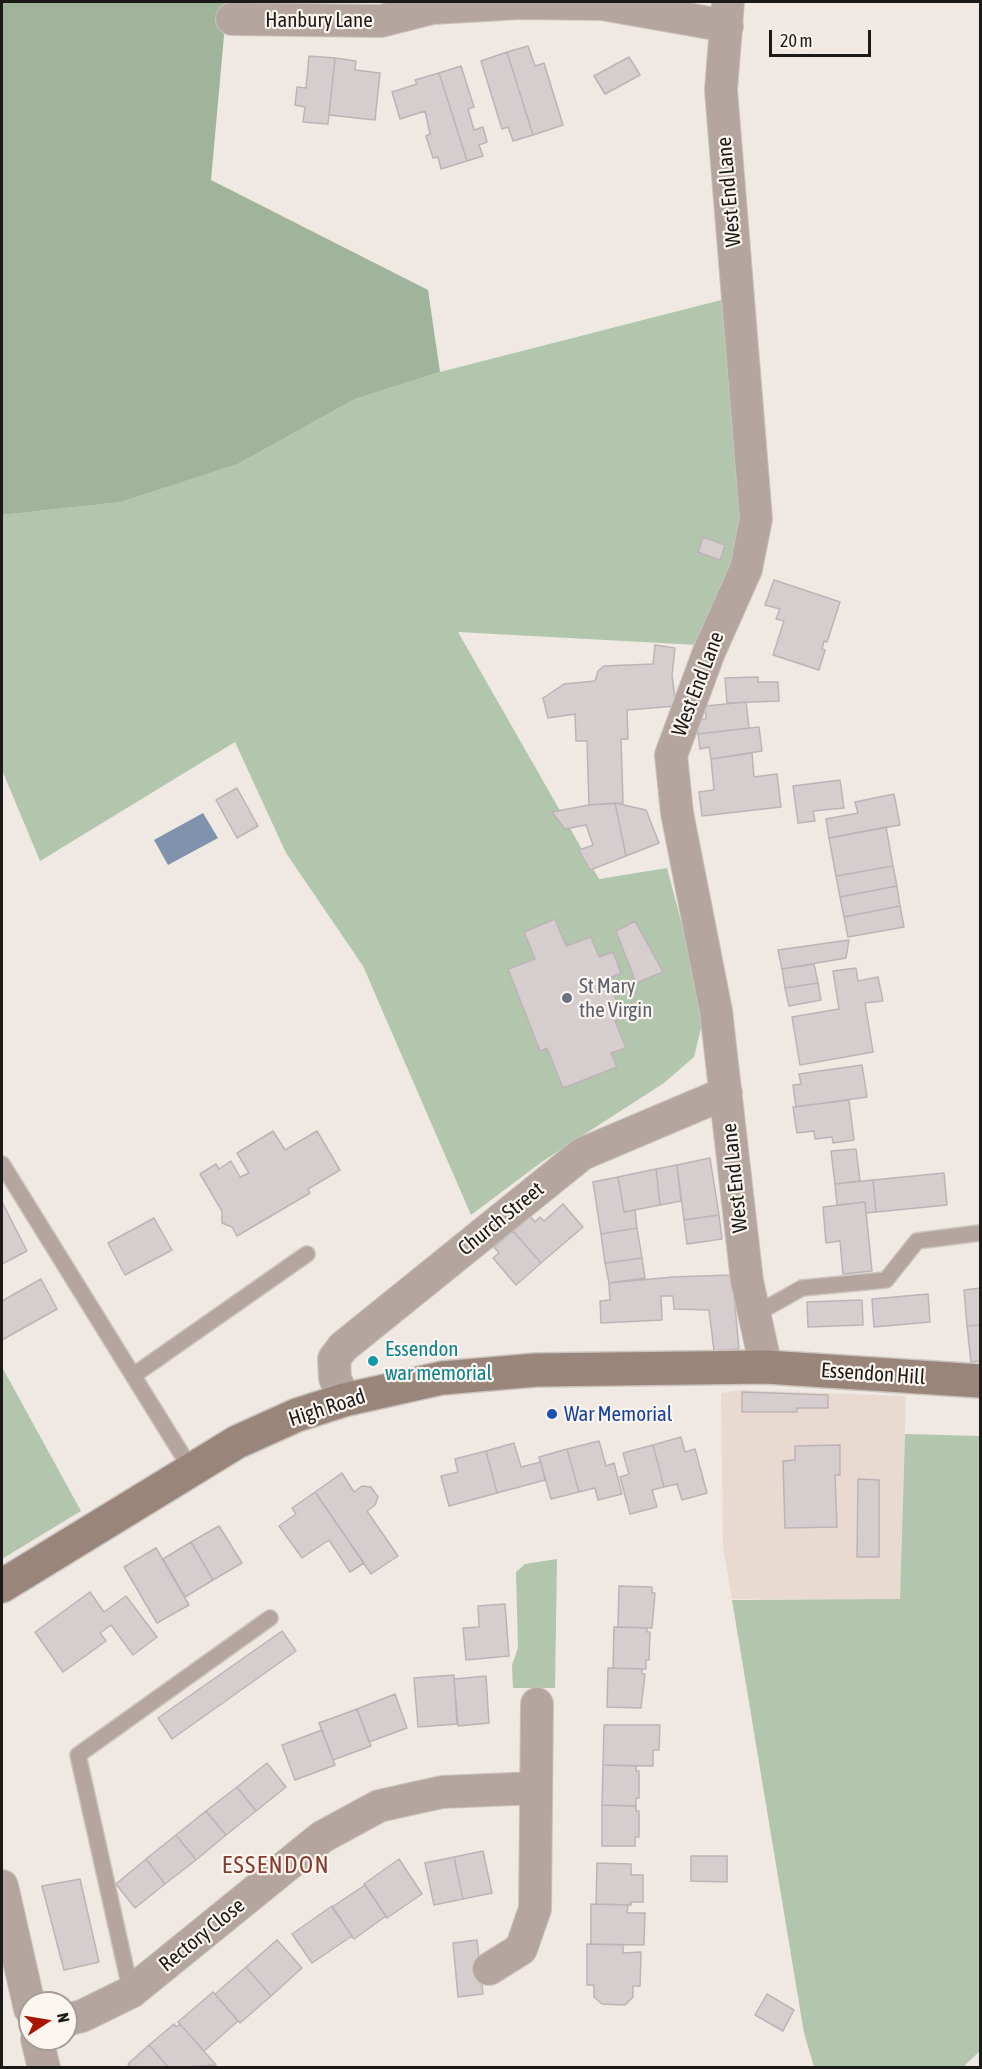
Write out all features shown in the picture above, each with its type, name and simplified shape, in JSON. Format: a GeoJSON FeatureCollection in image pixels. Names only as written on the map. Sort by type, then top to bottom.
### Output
{"type":"FeatureCollection","features":[{"type":"Feature","properties":{"kind":"main road","name":"High Road"},"geometry":{"type":"LineString","coordinates":[[2,1586],[237,1442],[297,1415],[344,1400],[442,1378],[524,1371],[766,1367]]}},
{"type":"Feature","properties":{"kind":"main road","name":"Essendon Hill"},"geometry":{"type":"LineString","coordinates":[[766,1367],[981,1381]]}},
{"type":"Feature","properties":{"kind":"street","name":"Hanbury Lane"},"geometry":{"type":"LineString","coordinates":[[232,20],[381,21],[432,8],[520,3],[602,4],[728,14]]}},
{"type":"Feature","properties":{"kind":"street","name":"West End Lane"},"geometry":{"type":"LineString","coordinates":[[728,14],[721,90],[756,519],[746,569],[709,652],[671,755],[677,813],[716,1011],[739,1217],[754,1315],[766,1367]]}},
{"type":"Feature","properties":{"kind":"street","name":"Church Street"},"geometry":{"type":"LineString","coordinates":[[344,1400],[335,1378],[334,1359],[343,1347],[582,1154],[726,1093]]}},
{"type":"Feature","properties":{"kind":"street"},"geometry":{"type":"LineString","coordinates":[[489,1969],[521,1949],[535,1910],[537,1704]]}},
{"type":"Feature","properties":{"kind":"street","name":"Rectory Close"},"geometry":{"type":"LineString","coordinates":[[78,2017],[131,1992],[322,1837],[379,1806],[442,1792],[536,1788]]}},
{"type":"Feature","properties":{"kind":"street"},"geometry":{"type":"LineString","coordinates":[[2,1886],[26,1991]]}},
{"type":"Feature","properties":{"kind":"street"},"geometry":{"type":"LineString","coordinates":[[40,2051],[44,2067]]}},
{"type":"Feature","properties":{"kind":"lane"},"geometry":{"type":"LineString","coordinates":[[2,1164],[191,1469]]}},
{"type":"Feature","properties":{"kind":"lane"},"geometry":{"type":"LineString","coordinates":[[754,1315],[802,1288],[886,1280],[917,1241],[981,1233]]}},
{"type":"Feature","properties":{"kind":"lane"},"geometry":{"type":"LineString","coordinates":[[134,1375],[307,1254]]}},
{"type":"Feature","properties":{"kind":"lane"},"geometry":{"type":"LineString","coordinates":[[131,1992],[78,1755],[270,1618]]}},
{"type":"Feature","properties":{"kind":"shaded area"},"geometry":{"type":"Polygon","coordinates":[[[741,1390],[906,1396],[900,1600],[732,1599],[723,1547],[721,1393],[741,1390]]]}},
{"type":"Feature","properties":{"kind":"green space"},"geometry":{"type":"Polygon","coordinates":[[[2,2],[227,2],[211,180],[428,290],[440,372],[355,399],[238,464],[121,502],[2,515],[2,2]]]}},
{"type":"Feature","properties":{"kind":"green space"},"geometry":{"type":"Polygon","coordinates":[[[729,298],[744,516],[734,565],[698,645],[458,632],[599,879],[667,868],[705,1012],[694,1057],[664,1083],[543,1161],[471,1215],[363,966],[286,853],[235,742],[40,861],[2,770],[2,515],[121,502],[238,464],[355,399],[440,372],[729,298]]]}},
{"type":"Feature","properties":{"kind":"green space"},"geometry":{"type":"Polygon","coordinates":[[[2,1367],[81,1511],[2,1559],[2,1367]]]}},
{"type":"Feature","properties":{"kind":"green space"},"geometry":{"type":"Polygon","coordinates":[[[905,1434],[980,1436],[980,2051],[963,2067],[814,2067],[804,2033],[732,1600],[900,1599],[905,1434]]]}},
{"type":"Feature","properties":{"kind":"green space"},"geometry":{"type":"Polygon","coordinates":[[[557,1559],[555,1688],[513,1688],[512,1665],[518,1648],[516,1572],[525,1564],[557,1559]]]}},
{"type":"Feature","properties":{"kind":"water"},"geometry":{"type":"Polygon","coordinates":[[[203,813],[218,838],[168,865],[154,840],[203,813]]]}},
{"type":"Feature","properties":{"kind":"building"},"geometry":{"type":"Polygon","coordinates":[[[528,46],[535,66],[544,63],[563,125],[533,135],[507,52],[528,46]]]}},
{"type":"Feature","properties":{"kind":"building"},"geometry":{"type":"Polygon","coordinates":[[[507,52],[533,135],[513,141],[508,127],[502,129],[481,61],[507,52]]]}},
{"type":"Feature","properties":{"kind":"building"},"geometry":{"type":"Polygon","coordinates":[[[309,56],[335,58],[328,124],[303,122],[305,107],[295,105],[297,87],[306,88],[309,56]]]}},
{"type":"Feature","properties":{"kind":"building"},"geometry":{"type":"Polygon","coordinates":[[[629,57],[640,75],[605,94],[594,76],[629,57]]]}},
{"type":"Feature","properties":{"kind":"building"},"geometry":{"type":"Polygon","coordinates":[[[335,58],[356,61],[355,70],[380,73],[375,120],[329,115],[335,58]]]}},
{"type":"Feature","properties":{"kind":"building"},"geometry":{"type":"Polygon","coordinates":[[[461,66],[474,107],[468,109],[474,130],[483,127],[487,142],[479,145],[483,156],[467,161],[439,73],[461,66]]]}},
{"type":"Feature","properties":{"kind":"building"},"geometry":{"type":"Polygon","coordinates":[[[439,73],[467,161],[441,169],[438,157],[433,158],[426,136],[430,134],[425,111],[400,119],[392,92],[417,84],[415,80],[439,73]]]}},
{"type":"Feature","properties":{"kind":"building"},"geometry":{"type":"Polygon","coordinates":[[[703,537],[725,545],[720,560],[698,552],[703,537]]]}},
{"type":"Feature","properties":{"kind":"building"},"geometry":{"type":"Polygon","coordinates":[[[774,580],[840,602],[827,642],[824,641],[822,649],[825,650],[819,670],[773,655],[784,621],[776,619],[780,609],[765,605],[774,580]]]}},
{"type":"Feature","properties":{"kind":"building"},"geometry":{"type":"Polygon","coordinates":[[[655,645],[675,648],[672,675],[676,706],[627,710],[628,739],[621,739],[623,803],[589,805],[587,741],[576,741],[575,714],[548,718],[543,698],[564,684],[595,681],[598,671],[604,666],[653,664],[655,645]]]}},
{"type":"Feature","properties":{"kind":"building"},"geometry":{"type":"Polygon","coordinates":[[[758,677],[758,682],[778,682],[779,701],[727,703],[725,678],[758,677]]]}},
{"type":"Feature","properties":{"kind":"building"},"geometry":{"type":"Polygon","coordinates":[[[746,702],[749,728],[698,734],[696,720],[706,719],[705,706],[746,702]]]}},
{"type":"Feature","properties":{"kind":"building"},"geometry":{"type":"Polygon","coordinates":[[[759,727],[762,751],[711,759],[709,747],[700,749],[698,734],[759,727]]]}},
{"type":"Feature","properties":{"kind":"building"},"geometry":{"type":"Polygon","coordinates":[[[752,753],[754,777],[777,774],[781,807],[702,816],[699,792],[714,790],[711,759],[752,753]]]}},
{"type":"Feature","properties":{"kind":"building"},"geometry":{"type":"Polygon","coordinates":[[[840,780],[844,808],[813,811],[815,821],[798,823],[793,786],[840,780]]]}},
{"type":"Feature","properties":{"kind":"building"},"geometry":{"type":"Polygon","coordinates":[[[237,788],[258,826],[237,838],[216,800],[237,788]]]}},
{"type":"Feature","properties":{"kind":"building"},"geometry":{"type":"Polygon","coordinates":[[[894,794],[900,825],[829,838],[826,819],[858,813],[855,802],[894,794]]]}},
{"type":"Feature","properties":{"kind":"building"},"geometry":{"type":"Polygon","coordinates":[[[615,803],[646,810],[659,843],[626,856],[615,803]]]}},
{"type":"Feature","properties":{"kind":"building"},"geometry":{"type":"Polygon","coordinates":[[[615,803],[626,856],[590,870],[579,850],[593,845],[586,825],[565,829],[552,812],[615,803]]]}},
{"type":"Feature","properties":{"kind":"building"},"geometry":{"type":"Polygon","coordinates":[[[886,827],[893,866],[836,876],[829,838],[886,827]]]}},
{"type":"Feature","properties":{"kind":"building"},"geometry":{"type":"Polygon","coordinates":[[[893,866],[897,886],[840,897],[836,876],[893,866]]]}},
{"type":"Feature","properties":{"kind":"building"},"geometry":{"type":"Polygon","coordinates":[[[897,886],[900,906],[844,917],[840,897],[897,886]]]}},
{"type":"Feature","properties":{"kind":"building"},"geometry":{"type":"Polygon","coordinates":[[[900,906],[904,927],[848,937],[844,917],[900,906]]]}},
{"type":"Feature","properties":{"kind":"building","name":"St Mary the Virgin"},"geometry":{"type":"Polygon","coordinates":[[[555,919],[566,946],[591,937],[599,957],[613,952],[621,973],[608,979],[623,1018],[615,1021],[626,1048],[611,1053],[617,1067],[563,1088],[547,1048],[540,1051],[508,969],[535,959],[524,932],[555,919]]]}},
{"type":"Feature","properties":{"kind":"building"},"geometry":{"type":"Polygon","coordinates":[[[635,921],[663,972],[636,983],[616,931],[635,921]]]}},
{"type":"Feature","properties":{"kind":"building"},"geometry":{"type":"Polygon","coordinates":[[[849,940],[846,958],[782,969],[778,950],[849,940]]]}},
{"type":"Feature","properties":{"kind":"building"},"geometry":{"type":"Polygon","coordinates":[[[814,964],[818,983],[785,988],[782,969],[814,964]]]}},
{"type":"Feature","properties":{"kind":"building"},"geometry":{"type":"Polygon","coordinates":[[[856,968],[858,981],[878,977],[883,1001],[865,1003],[873,1052],[800,1065],[792,1017],[839,1009],[833,971],[856,968]]]}},
{"type":"Feature","properties":{"kind":"building"},"geometry":{"type":"Polygon","coordinates":[[[818,983],[821,1000],[789,1006],[785,988],[818,983]]]}},
{"type":"Feature","properties":{"kind":"building"},"geometry":{"type":"Polygon","coordinates":[[[862,1065],[867,1097],[796,1107],[793,1085],[801,1084],[799,1074],[862,1065]]]}},
{"type":"Feature","properties":{"kind":"building"},"geometry":{"type":"Polygon","coordinates":[[[849,1100],[854,1140],[833,1143],[832,1137],[815,1139],[814,1131],[797,1133],[793,1107],[849,1100]]]}},
{"type":"Feature","properties":{"kind":"building"},"geometry":{"type":"Polygon","coordinates":[[[273,1131],[285,1150],[317,1131],[340,1170],[308,1189],[310,1193],[237,1236],[232,1227],[222,1223],[222,1211],[200,1174],[216,1164],[219,1169],[231,1161],[240,1177],[249,1173],[237,1153],[273,1131]]]}},
{"type":"Feature","properties":{"kind":"building"},"geometry":{"type":"Polygon","coordinates":[[[856,1149],[860,1181],[835,1184],[831,1151],[856,1149]]]}},
{"type":"Feature","properties":{"kind":"building"},"geometry":{"type":"Polygon","coordinates":[[[710,1158],[719,1215],[684,1220],[677,1165],[710,1158]]]}},
{"type":"Feature","properties":{"kind":"building"},"geometry":{"type":"Polygon","coordinates":[[[677,1165],[681,1201],[660,1205],[656,1169],[677,1165]]]}},
{"type":"Feature","properties":{"kind":"building"},"geometry":{"type":"Polygon","coordinates":[[[656,1169],[660,1205],[624,1212],[618,1177],[656,1169]]]}},
{"type":"Feature","properties":{"kind":"building"},"geometry":{"type":"Polygon","coordinates":[[[944,1173],[947,1205],[876,1212],[873,1180],[944,1173]]]}},
{"type":"Feature","properties":{"kind":"building"},"geometry":{"type":"Polygon","coordinates":[[[618,1177],[624,1212],[635,1210],[637,1228],[601,1234],[593,1182],[618,1177]]]}},
{"type":"Feature","properties":{"kind":"building"},"geometry":{"type":"Polygon","coordinates":[[[873,1180],[876,1212],[866,1213],[865,1202],[837,1205],[835,1184],[873,1180]]]}},
{"type":"Feature","properties":{"kind":"building"},"geometry":{"type":"Polygon","coordinates":[[[2,1202],[27,1251],[2,1264],[2,1202]]]}},
{"type":"Feature","properties":{"kind":"building"},"geometry":{"type":"Polygon","coordinates":[[[865,1202],[872,1271],[843,1274],[840,1241],[826,1243],[823,1207],[865,1202]]]}},
{"type":"Feature","properties":{"kind":"building"},"geometry":{"type":"Polygon","coordinates":[[[563,1204],[583,1227],[541,1263],[513,1231],[530,1216],[535,1222],[540,1217],[544,1221],[563,1204]]]}},
{"type":"Feature","properties":{"kind":"building"},"geometry":{"type":"Polygon","coordinates":[[[719,1215],[722,1239],[687,1244],[684,1220],[719,1215]]]}},
{"type":"Feature","properties":{"kind":"building"},"geometry":{"type":"Polygon","coordinates":[[[154,1218],[172,1250],[125,1275],[108,1243],[154,1218]]]}},
{"type":"Feature","properties":{"kind":"building"},"geometry":{"type":"Polygon","coordinates":[[[637,1228],[642,1258],[605,1263],[601,1234],[637,1228]]]}},
{"type":"Feature","properties":{"kind":"building"},"geometry":{"type":"Polygon","coordinates":[[[513,1231],[541,1263],[516,1285],[493,1258],[499,1253],[494,1247],[513,1231]]]}},
{"type":"Feature","properties":{"kind":"building"},"geometry":{"type":"Polygon","coordinates":[[[642,1258],[645,1278],[609,1283],[605,1263],[642,1258]]]}},
{"type":"Feature","properties":{"kind":"building"},"geometry":{"type":"Polygon","coordinates":[[[732,1275],[739,1349],[714,1351],[709,1310],[674,1309],[673,1296],[661,1296],[662,1320],[601,1323],[600,1301],[610,1300],[609,1283],[673,1277],[732,1275]]]}},
{"type":"Feature","properties":{"kind":"building"},"geometry":{"type":"Polygon","coordinates":[[[41,1279],[57,1309],[2,1340],[2,1301],[41,1279]]]}},
{"type":"Feature","properties":{"kind":"building"},"geometry":{"type":"Polygon","coordinates":[[[980,1288],[980,1325],[967,1326],[964,1290],[980,1288]]]}},
{"type":"Feature","properties":{"kind":"building"},"geometry":{"type":"Polygon","coordinates":[[[928,1294],[930,1322],[874,1327],[872,1299],[928,1294]]]}},
{"type":"Feature","properties":{"kind":"building"},"geometry":{"type":"Polygon","coordinates":[[[862,1300],[863,1325],[808,1327],[807,1302],[862,1300]]]}},
{"type":"Feature","properties":{"kind":"building"},"geometry":{"type":"Polygon","coordinates":[[[980,1325],[980,1361],[971,1362],[967,1326],[980,1325]]]}},
{"type":"Feature","properties":{"kind":"building"},"geometry":{"type":"Polygon","coordinates":[[[742,1392],[828,1395],[828,1408],[797,1408],[797,1412],[742,1412],[742,1392]]]}},
{"type":"Feature","properties":{"kind":"building"},"geometry":{"type":"Polygon","coordinates":[[[681,1437],[685,1452],[695,1449],[707,1493],[682,1500],[677,1484],[664,1487],[653,1445],[681,1437]]]}},
{"type":"Feature","properties":{"kind":"building"},"geometry":{"type":"Polygon","coordinates":[[[599,1441],[606,1466],[614,1463],[622,1494],[598,1500],[595,1488],[579,1492],[567,1449],[599,1441]]]}},
{"type":"Feature","properties":{"kind":"building"},"geometry":{"type":"Polygon","coordinates":[[[514,1443],[521,1467],[541,1462],[545,1480],[497,1493],[486,1451],[514,1443]]]}},
{"type":"Feature","properties":{"kind":"building"},"geometry":{"type":"Polygon","coordinates":[[[653,1445],[664,1487],[652,1490],[657,1507],[630,1514],[620,1477],[629,1474],[623,1453],[653,1445]]]}},
{"type":"Feature","properties":{"kind":"building"},"geometry":{"type":"Polygon","coordinates":[[[840,1445],[840,1475],[835,1475],[837,1527],[785,1528],[783,1461],[795,1460],[795,1446],[840,1445]]]}},
{"type":"Feature","properties":{"kind":"building"},"geometry":{"type":"Polygon","coordinates":[[[567,1449],[579,1492],[551,1499],[539,1457],[567,1449]]]}},
{"type":"Feature","properties":{"kind":"building"},"geometry":{"type":"Polygon","coordinates":[[[486,1451],[497,1493],[449,1506],[441,1476],[458,1472],[455,1459],[486,1451]]]}},
{"type":"Feature","properties":{"kind":"building"},"geometry":{"type":"Polygon","coordinates":[[[342,1473],[354,1492],[362,1486],[371,1487],[378,1497],[375,1505],[367,1511],[398,1556],[371,1574],[315,1492],[342,1473]]]}},
{"type":"Feature","properties":{"kind":"building"},"geometry":{"type":"Polygon","coordinates":[[[858,1479],[879,1480],[879,1557],[857,1557],[858,1479]]]}},
{"type":"Feature","properties":{"kind":"building"},"geometry":{"type":"Polygon","coordinates":[[[315,1492],[364,1563],[350,1572],[329,1540],[302,1558],[279,1526],[296,1514],[292,1508],[315,1492]]]}},
{"type":"Feature","properties":{"kind":"building"},"geometry":{"type":"Polygon","coordinates":[[[219,1526],[242,1563],[213,1580],[191,1542],[219,1526]]]}},
{"type":"Feature","properties":{"kind":"building"},"geometry":{"type":"Polygon","coordinates":[[[191,1542],[213,1580],[185,1597],[163,1559],[191,1542]]]}},
{"type":"Feature","properties":{"kind":"building"},"geometry":{"type":"Polygon","coordinates":[[[156,1548],[189,1605],[157,1623],[124,1567],[156,1548]]]}},
{"type":"Feature","properties":{"kind":"building"},"geometry":{"type":"Polygon","coordinates":[[[619,1586],[652,1587],[652,1593],[655,1593],[652,1628],[618,1627],[619,1586]]]}},
{"type":"Feature","properties":{"kind":"building"},"geometry":{"type":"Polygon","coordinates":[[[90,1592],[104,1612],[126,1596],[157,1637],[133,1655],[111,1625],[100,1633],[106,1641],[63,1672],[35,1632],[90,1592]]]}},
{"type":"Feature","properties":{"kind":"building"},"geometry":{"type":"Polygon","coordinates":[[[505,1604],[509,1656],[466,1660],[463,1628],[479,1627],[478,1606],[505,1604]]]}},
{"type":"Feature","properties":{"kind":"building"},"geometry":{"type":"Polygon","coordinates":[[[614,1627],[647,1628],[647,1632],[650,1632],[649,1660],[646,1660],[646,1669],[613,1668],[614,1627]]]}},
{"type":"Feature","properties":{"kind":"building"},"geometry":{"type":"Polygon","coordinates":[[[282,1631],[296,1651],[172,1739],[158,1718],[282,1631]]]}},
{"type":"Feature","properties":{"kind":"building"},"geometry":{"type":"Polygon","coordinates":[[[608,1668],[642,1669],[642,1674],[645,1674],[641,1708],[607,1707],[608,1668]]]}},
{"type":"Feature","properties":{"kind":"building"},"geometry":{"type":"Polygon","coordinates":[[[454,1675],[457,1724],[418,1727],[414,1678],[454,1675]]]}},
{"type":"Feature","properties":{"kind":"building"},"geometry":{"type":"Polygon","coordinates":[[[486,1676],[489,1723],[458,1726],[454,1679],[486,1676]]]}},
{"type":"Feature","properties":{"kind":"building"},"geometry":{"type":"Polygon","coordinates":[[[395,1694],[407,1728],[369,1742],[357,1709],[395,1694]]]}},
{"type":"Feature","properties":{"kind":"building"},"geometry":{"type":"Polygon","coordinates":[[[357,1709],[371,1746],[333,1760],[319,1723],[357,1709]]]}},
{"type":"Feature","properties":{"kind":"building"},"geometry":{"type":"Polygon","coordinates":[[[604,1725],[660,1725],[659,1750],[653,1750],[653,1766],[603,1765],[604,1725]]]}},
{"type":"Feature","properties":{"kind":"building"},"geometry":{"type":"Polygon","coordinates":[[[322,1730],[335,1765],[295,1780],[282,1745],[322,1730]]]}},
{"type":"Feature","properties":{"kind":"building"},"geometry":{"type":"Polygon","coordinates":[[[267,1763],[286,1787],[256,1811],[237,1787],[267,1763]]]}},
{"type":"Feature","properties":{"kind":"building"},"geometry":{"type":"Polygon","coordinates":[[[603,1765],[636,1766],[636,1771],[639,1771],[639,1798],[636,1798],[636,1806],[602,1805],[603,1765]]]}},
{"type":"Feature","properties":{"kind":"building"},"geometry":{"type":"Polygon","coordinates":[[[237,1787],[256,1811],[226,1835],[206,1811],[237,1787]]]}},
{"type":"Feature","properties":{"kind":"building"},"geometry":{"type":"Polygon","coordinates":[[[602,1805],[636,1806],[636,1811],[639,1811],[639,1837],[635,1837],[635,1846],[602,1846],[602,1805]]]}},
{"type":"Feature","properties":{"kind":"building"},"geometry":{"type":"Polygon","coordinates":[[[206,1811],[226,1835],[196,1860],[176,1835],[206,1811]]]}},
{"type":"Feature","properties":{"kind":"building"},"geometry":{"type":"Polygon","coordinates":[[[176,1835],[196,1860],[165,1884],[146,1859],[176,1835]]]}},
{"type":"Feature","properties":{"kind":"building"},"geometry":{"type":"Polygon","coordinates":[[[483,1851],[492,1893],[463,1899],[454,1857],[483,1851]]]}},
{"type":"Feature","properties":{"kind":"building"},"geometry":{"type":"Polygon","coordinates":[[[691,1856],[727,1856],[727,1882],[691,1881],[691,1856]]]}},
{"type":"Feature","properties":{"kind":"building"},"geometry":{"type":"Polygon","coordinates":[[[454,1857],[463,1899],[434,1905],[425,1863],[454,1857]]]}},
{"type":"Feature","properties":{"kind":"building"},"geometry":{"type":"Polygon","coordinates":[[[146,1859],[165,1884],[135,1908],[116,1884],[146,1859]]]}},
{"type":"Feature","properties":{"kind":"building"},"geometry":{"type":"Polygon","coordinates":[[[399,1859],[422,1894],[387,1918],[364,1884],[399,1859]]]}},
{"type":"Feature","properties":{"kind":"building"},"geometry":{"type":"Polygon","coordinates":[[[597,1863],[631,1864],[631,1875],[643,1875],[643,1902],[631,1902],[631,1905],[596,1904],[597,1863]]]}},
{"type":"Feature","properties":{"kind":"building"},"geometry":{"type":"Polygon","coordinates":[[[80,1879],[99,1962],[64,1970],[42,1886],[80,1879]]]}},
{"type":"Feature","properties":{"kind":"building"},"geometry":{"type":"Polygon","coordinates":[[[365,1885],[386,1916],[354,1939],[332,1907],[365,1885]]]}},
{"type":"Feature","properties":{"kind":"building"},"geometry":{"type":"Polygon","coordinates":[[[591,1904],[628,1905],[627,1913],[645,1913],[644,1945],[591,1944],[591,1904]]]}},
{"type":"Feature","properties":{"kind":"building"},"geometry":{"type":"Polygon","coordinates":[[[332,1906],[352,1936],[312,1963],[292,1934],[332,1906]]]}},
{"type":"Feature","properties":{"kind":"building"},"geometry":{"type":"Polygon","coordinates":[[[277,1940],[302,1968],[271,1996],[246,1967],[277,1940]]]}},
{"type":"Feature","properties":{"kind":"building"},"geometry":{"type":"Polygon","coordinates":[[[477,1940],[483,1994],[458,1997],[453,1943],[477,1940]]]}},
{"type":"Feature","properties":{"kind":"building"},"geometry":{"type":"Polygon","coordinates":[[[587,1944],[623,1945],[623,1953],[641,1952],[640,1986],[633,1986],[633,1997],[625,2005],[602,2004],[594,1997],[594,1985],[587,1985],[587,1944]]]}},
{"type":"Feature","properties":{"kind":"building"},"geometry":{"type":"Polygon","coordinates":[[[246,1967],[271,1996],[240,2023],[215,1994],[246,1967]]]}},
{"type":"Feature","properties":{"kind":"building"},"geometry":{"type":"Polygon","coordinates":[[[213,1992],[238,2021],[204,2051],[178,2022],[213,1992]]]}},
{"type":"Feature","properties":{"kind":"building"},"geometry":{"type":"Polygon","coordinates":[[[767,1994],[794,2010],[783,2031],[755,2015],[767,1994]]]}},
{"type":"Feature","properties":{"kind":"building"},"geometry":{"type":"Polygon","coordinates":[[[174,2024],[176,2027],[180,2024],[216,2065],[169,2068],[149,2045],[174,2024]]]}},
{"type":"Feature","properties":{"kind":"building"},"geometry":{"type":"Polygon","coordinates":[[[149,2045],[169,2068],[131,2068],[128,2064],[149,2045]]]}},
{"type":"Feature","properties":{"kind":"place","name":"St Mary the Virgin"},"geometry":{"type":"Point","coordinates":[567,998]}},
{"type":"Feature","properties":{"kind":"place","name":"Essendon war memorial"},"geometry":{"type":"Point","coordinates":[373,1361]}},
{"type":"Feature","properties":{"kind":"place","name":"War Memorial"},"geometry":{"type":"Point","coordinates":[552,1414]}},
{"type":"Feature","properties":{"kind":"district","name":"ESSENDON"},"geometry":{"type":"Point","coordinates":[276,1865]}}]}
